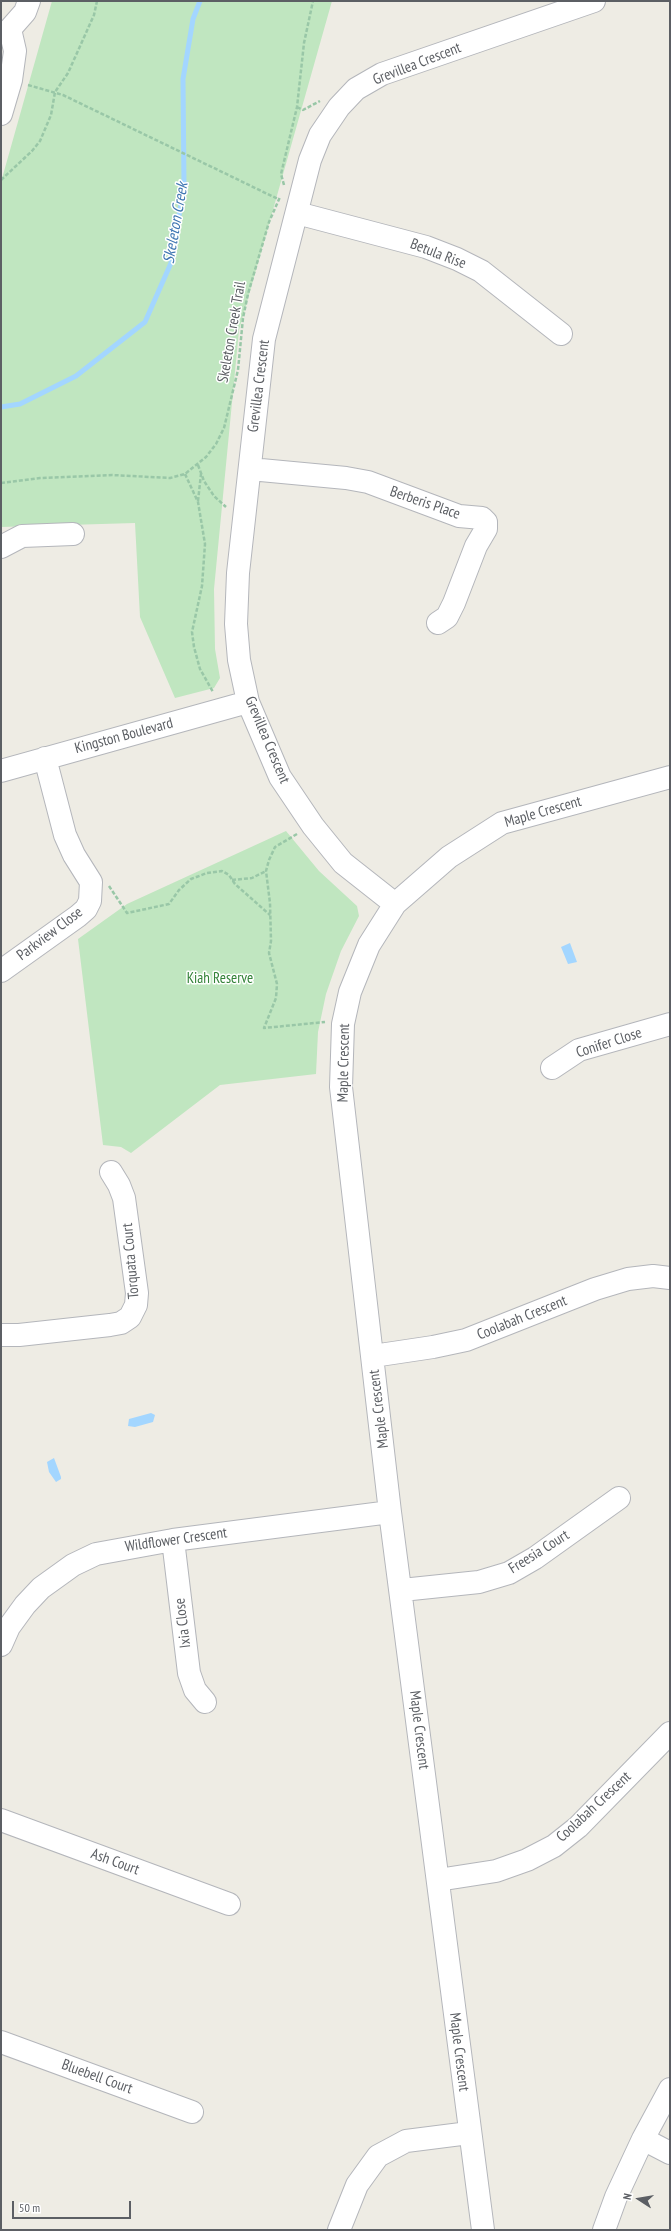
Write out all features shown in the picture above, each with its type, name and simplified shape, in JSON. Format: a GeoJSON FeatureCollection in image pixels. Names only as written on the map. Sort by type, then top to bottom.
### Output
{"type":"FeatureCollection","features":[{"type":"Feature","properties":{"kind":"street"},"geometry":{"type":"LineString","coordinates":[[1,114],[11,80],[15,52],[5,28],[25,12],[29,1]]}},
{"type":"Feature","properties":{"kind":"street","name":"Grevillea Crescent"},"geometry":{"type":"LineString","coordinates":[[395,904],[344,863],[313,826],[280,777],[248,702],[239,660],[236,624],[238,573],[264,339],[310,160],[320,135],[339,107],[356,89],[382,74],[594,1]]}},
{"type":"Feature","properties":{"kind":"street","name":"Betula Rise"},"geometry":{"type":"LineString","coordinates":[[297,213],[426,247],[457,258],[481,271],[561,334]]}},
{"type":"Feature","properties":{"kind":"street","name":"Berberis Place"},"geometry":{"type":"LineString","coordinates":[[250,469],[346,478],[368,482],[459,516],[482,518],[486,522],[486,529],[476,546],[454,603],[446,617],[438,623]]}},
{"type":"Feature","properties":{"kind":"street"},"geometry":{"type":"LineString","coordinates":[[1,547],[22,536],[73,534]]}},
{"type":"Feature","properties":{"kind":"street","name":"Kingston Boulevard"},"geometry":{"type":"LineString","coordinates":[[1,771],[222,708],[248,702]]}},
{"type":"Feature","properties":{"kind":"street"},"geometry":{"type":"LineString","coordinates":[[45,758],[65,834],[74,855],[91,882]]}},
{"type":"Feature","properties":{"kind":"street","name":"Maple Crescent"},"geometry":{"type":"LineString","coordinates":[[483,2230],[469,2133],[402,1590],[390,1512],[373,1356],[340,1087],[343,1024],[350,992],[369,945],[395,904],[449,857],[502,823],[670,776]]}},
{"type":"Feature","properties":{"kind":"street","name":"Parkview Close"},"geometry":{"type":"LineString","coordinates":[[1,970],[86,909],[92,891],[91,882]]}},
{"type":"Feature","properties":{"kind":"street","name":"Conifer Close"},"geometry":{"type":"LineString","coordinates":[[552,1068],[579,1050],[670,1024]]}},
{"type":"Feature","properties":{"kind":"street","name":"Torquata Court"},"geometry":{"type":"LineString","coordinates":[[1,1335],[19,1335],[110,1325],[121,1323],[130,1317],[136,1305],[136,1293],[125,1206],[120,1184],[111,1172]]}},
{"type":"Feature","properties":{"kind":"street","name":"Coolabah Crescent"},"geometry":{"type":"LineString","coordinates":[[373,1356],[433,1348],[466,1340],[595,1289],[628,1278],[654,1276],[670,1278]]}},
{"type":"Feature","properties":{"kind":"street","name":"Freesia Court"},"geometry":{"type":"LineString","coordinates":[[402,1590],[479,1582],[509,1573],[535,1558],[619,1498]]}},
{"type":"Feature","properties":{"kind":"street","name":"Wildflower Crescent"},"geometry":{"type":"LineString","coordinates":[[1,1645],[9,1627],[30,1599],[41,1588],[73,1565],[103,1552],[173,1540],[390,1512]]}},
{"type":"Feature","properties":{"kind":"street","name":"Ixia Close"},"geometry":{"type":"LineString","coordinates":[[173,1540],[189,1673],[195,1690],[205,1702]]}},
{"type":"Feature","properties":{"kind":"street","name":"Coolabah Crescent"},"geometry":{"type":"LineString","coordinates":[[438,1880],[496,1871],[527,1860],[554,1846],[578,1827],[670,1734]]}},
{"type":"Feature","properties":{"kind":"street","name":"Ash Court"},"geometry":{"type":"LineString","coordinates":[[1,1820],[229,1904]]}},
{"type":"Feature","properties":{"kind":"street","name":"Bluebell Court"},"geometry":{"type":"LineString","coordinates":[[1,2042],[192,2112]]}},
{"type":"Feature","properties":{"kind":"street"},"geometry":{"type":"LineString","coordinates":[[604,2230],[616,2197],[643,2139],[670,2089]]}},
{"type":"Feature","properties":{"kind":"street"},"geometry":{"type":"LineString","coordinates":[[339,2230],[357,2185],[367,2169],[378,2156],[406,2141],[469,2133]]}},
{"type":"Feature","properties":{"kind":"street"},"geometry":{"type":"LineString","coordinates":[[643,2139],[670,2153]]}},
{"type":"Feature","properties":{"kind":"path"},"geometry":{"type":"LineString","coordinates":[[1,180],[32,151],[40,141],[50,116],[55,92],[68,73],[94,15],[97,1]]}},
{"type":"Feature","properties":{"kind":"path","name":"Skeleton Creek Trail"},"geometry":{"type":"LineString","coordinates":[[1,483],[40,478],[112,475],[170,478],[185,474],[198,465],[216,444],[224,428],[238,370],[243,318],[248,294],[269,222],[284,186],[281,174],[297,108],[304,43],[313,1]]}},
{"type":"Feature","properties":{"kind":"path"},"geometry":{"type":"LineString","coordinates":[[11,80],[55,92],[279,200]]}},
{"type":"Feature","properties":{"kind":"path"},"geometry":{"type":"LineString","coordinates":[[198,465],[214,496],[225,507],[245,509]]}},
{"type":"Feature","properties":{"kind":"path"},"geometry":{"type":"LineString","coordinates":[[198,502],[201,473]]}},
{"type":"Feature","properties":{"kind":"path"},"geometry":{"type":"LineString","coordinates":[[185,474],[198,502],[203,525],[205,564],[192,632],[194,647],[200,670],[222,708]]}},
{"type":"Feature","properties":{"kind":"path"},"geometry":{"type":"LineString","coordinates":[[313,826],[275,847],[266,871],[271,941],[269,953],[277,984],[276,998],[264,1028],[325,1022],[343,1024]]}},
{"type":"Feature","properties":{"kind":"path"},"geometry":{"type":"LineString","coordinates":[[91,882],[105,879],[127,913],[169,904],[191,879],[207,872],[222,871],[229,875],[232,880],[270,915]]}},
{"type":"Feature","properties":{"kind":"path"},"geometry":{"type":"LineString","coordinates":[[232,880],[252,878],[266,871]]}},
{"type":"Feature","properties":{"kind":"green space"},"geometry":{"type":"Polygon","coordinates":[[[52,1],[332,1],[239,330],[214,589],[215,649],[220,678],[214,688],[175,698],[140,617],[135,523],[1,527],[1,182],[52,1]]]}},
{"type":"Feature","properties":{"kind":"green space","name":"Kiah Reserve"},"geometry":{"type":"Polygon","coordinates":[[[286,831],[319,871],[357,906],[359,916],[341,951],[326,994],[318,1032],[316,1074],[220,1085],[131,1153],[121,1147],[103,1145],[78,939],[127,904],[286,831]]]}},
{"type":"Feature","properties":{"kind":"water"},"geometry":{"type":"Polygon","coordinates":[[[570,943],[577,962],[568,964],[561,947],[570,943]]]}},
{"type":"Feature","properties":{"kind":"water"},"geometry":{"type":"Polygon","coordinates":[[[151,1413],[155,1415],[153,1422],[135,1427],[128,1426],[129,1419],[151,1413]]]}},
{"type":"Feature","properties":{"kind":"water"},"geometry":{"type":"Polygon","coordinates":[[[54,1458],[61,1477],[61,1479],[56,1482],[49,1472],[47,1462],[54,1458]]]}},
{"type":"Feature","properties":{"kind":"waterway","name":"Skeleton Creek"},"geometry":{"type":"LineString","coordinates":[[1,407],[20,404],[76,376],[145,322],[171,263],[184,186],[183,79],[193,19],[200,1]]}}]}
